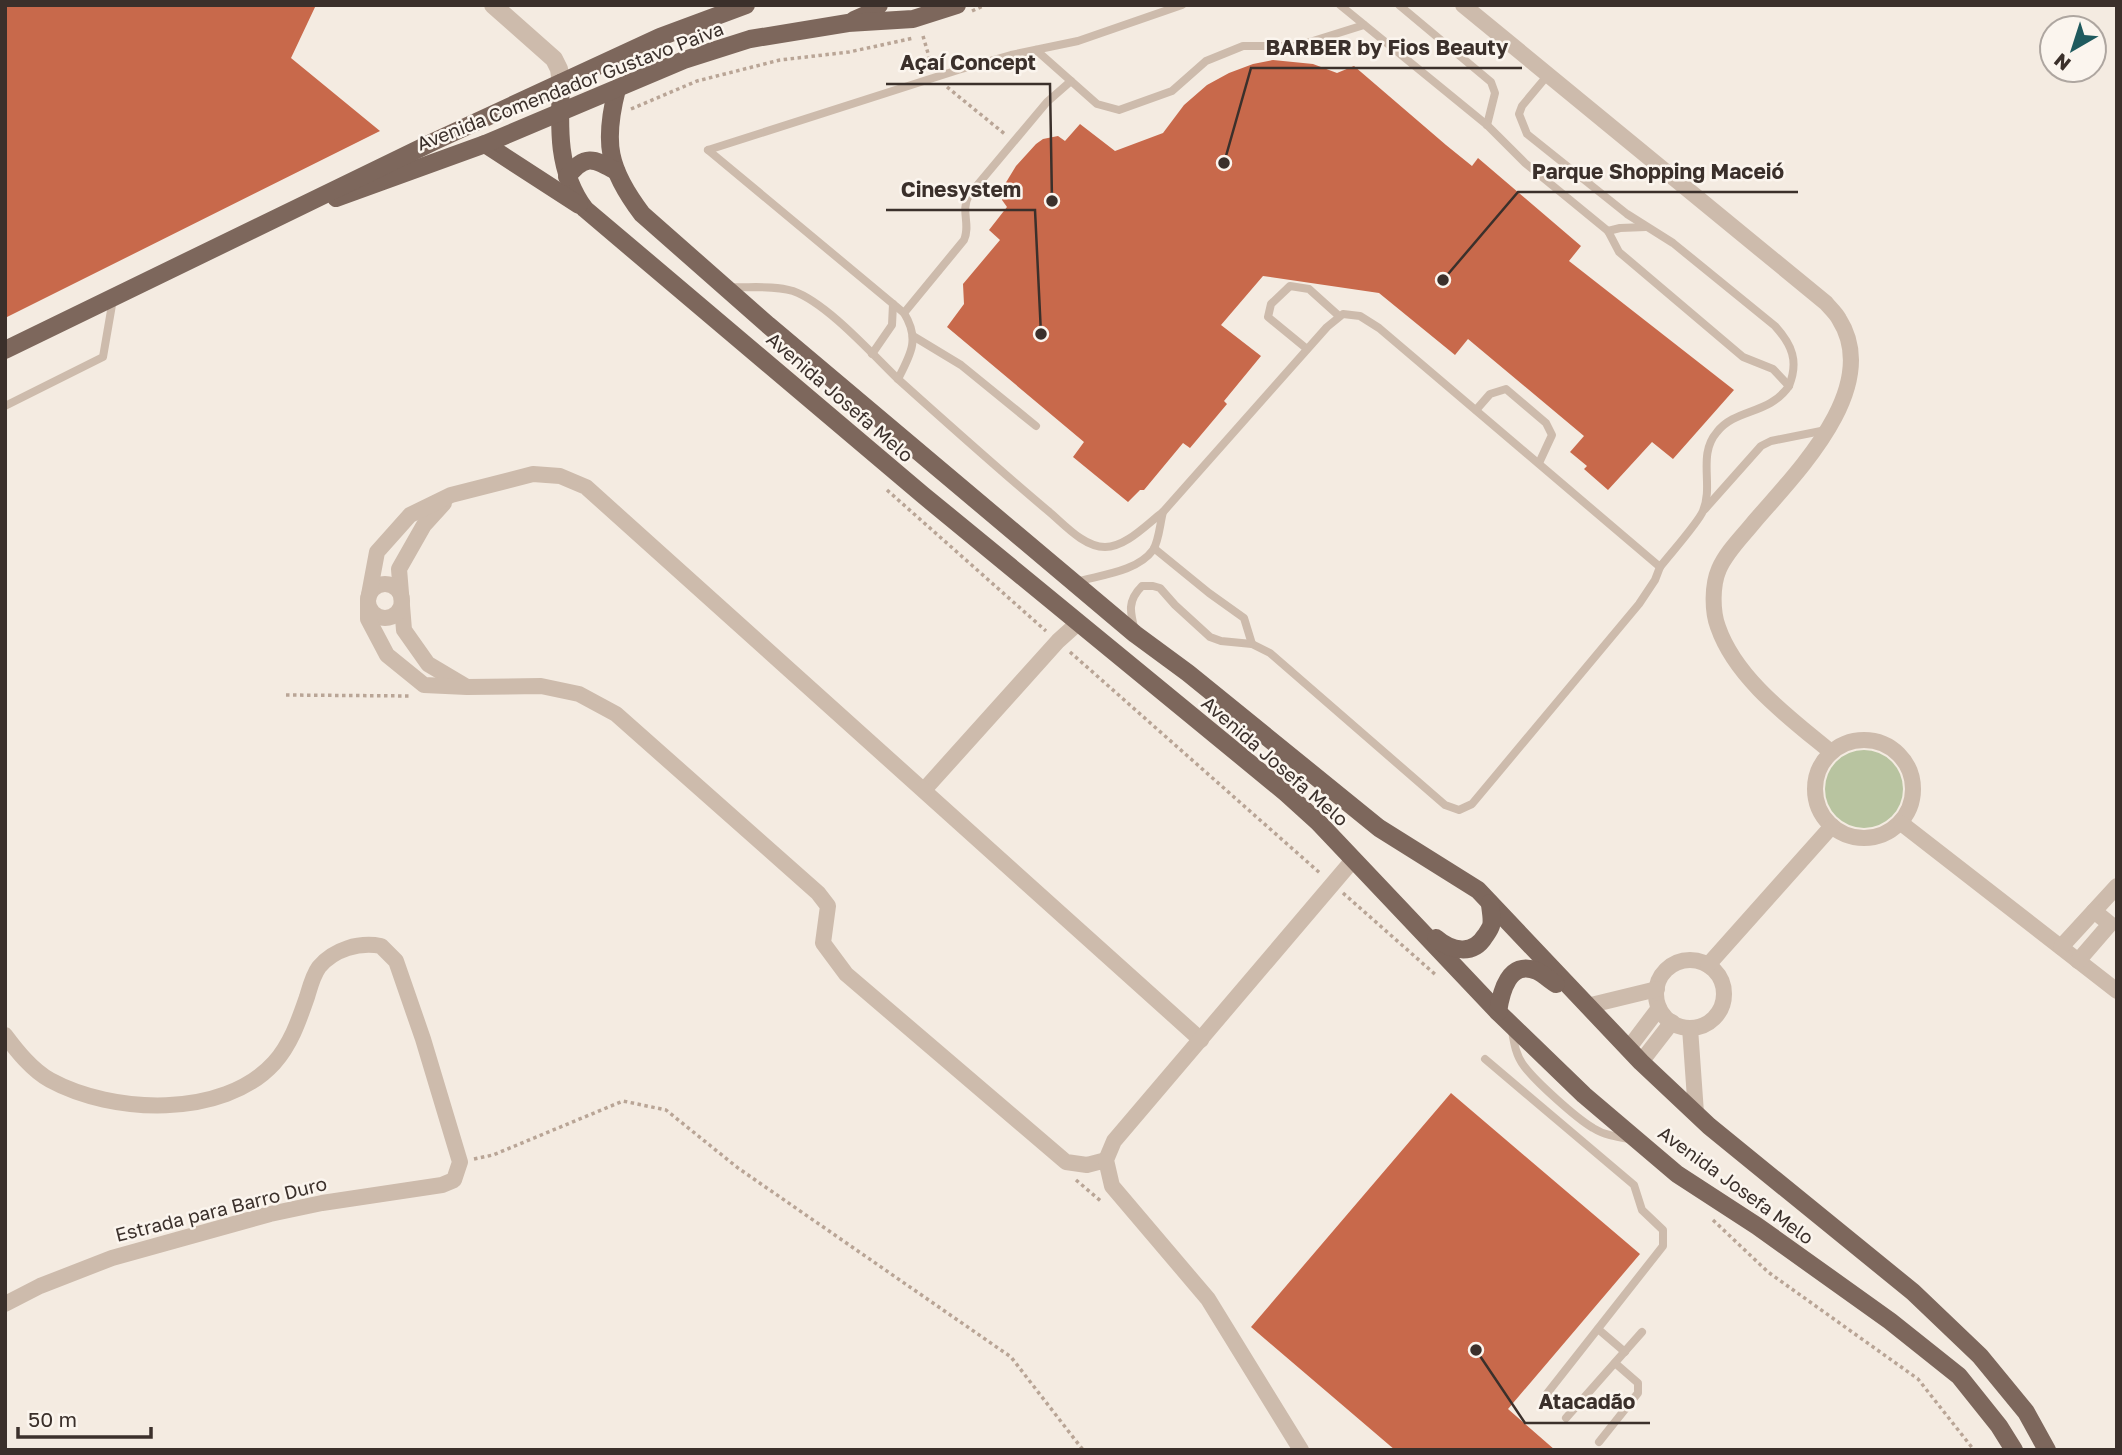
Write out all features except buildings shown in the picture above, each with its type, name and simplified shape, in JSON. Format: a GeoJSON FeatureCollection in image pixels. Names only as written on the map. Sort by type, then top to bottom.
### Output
{"type":"FeatureCollection","features":[{"type":"Feature","properties":{"kind":"main road","name":"Avenida Comendador Gustavo Paiva"},"geometry":{"type":"LineString","coordinates":[[5,351],[286,215],[354,179],[660,37],[746,5]]}},
{"type":"Feature","properties":{"kind":"main road"},"geometry":{"type":"LineString","coordinates":[[848,23],[870,13],[879,5]]}},
{"type":"Feature","properties":{"kind":"main road","name":"Avenida Comendador Gustavo Paiva"},"geometry":{"type":"LineString","coordinates":[[286,215],[485,144],[684,60],[750,39],[848,23],[913,19],[962,9]]}},
{"type":"Feature","properties":{"kind":"main road","name":"Avenida Josefa Melo"},"geometry":{"type":"LineString","coordinates":[[561,83],[560,114],[567,177],[574,195],[586,209],[913,487],[1286,793],[1584,1096],[1677,1174],[1757,1226],[1890,1321],[1959,1376],[2014,1450]]}},
{"type":"Feature","properties":{"kind":"main road","name":"Avenida Josefa Melo"},"geometry":{"type":"LineString","coordinates":[[617,89],[610,117],[610,151],[616,171],[631,200],[642,214],[723,286],[1135,634],[1248,721],[1379,828],[1402,845],[1478,890],[1634,1055],[1696,1114],[1923,1301],[1980,1356],[2026,1412],[2047,1450]]}},
{"type":"Feature","properties":{"kind":"main road"},"geometry":{"type":"LineString","coordinates":[[485,144],[586,209]]}},
{"type":"Feature","properties":{"kind":"main road"},"geometry":{"type":"LineString","coordinates":[[567,177],[575,166],[589,160],[597,160],[616,171]]}},
{"type":"Feature","properties":{"kind":"main road"},"geometry":{"type":"LineString","coordinates":[[1398,907],[1443,944],[1460,950],[1472,948],[1482,941],[1491,926],[1490,903]]}},
{"type":"Feature","properties":{"kind":"main road"},"geometry":{"type":"LineString","coordinates":[[1505,1018],[1500,993],[1514,972],[1523,968],[1536,971],[1585,1004]]}},
{"type":"Feature","properties":{"kind":"street"},"geometry":{"type":"LineString","coordinates":[[493,5],[554,59],[561,83]]}},
{"type":"Feature","properties":{"kind":"street"},"geometry":{"type":"LineString","coordinates":[[1463,5],[1826,303],[1846,335],[1850,366],[1844,399],[1829,430],[1728,553],[1718,571],[1714,593],[1716,624],[1726,646],[1764,696],[1831,752]]}},
{"type":"Feature","properties":{"kind":"street"},"geometry":{"type":"LineString","coordinates":[[1105,1160],[1087,1165],[1066,1161],[846,974],[823,943],[828,906],[818,893],[616,714],[579,694],[541,686],[424,685],[387,655],[368,619],[368,600],[377,552],[410,515],[451,495],[533,474],[560,476],[586,488],[1200,1040]]}},
{"type":"Feature","properties":{"kind":"street"},"geometry":{"type":"LineString","coordinates":[[451,495],[424,525],[399,569],[404,629],[428,664],[467,687]]}},
{"type":"Feature","properties":{"kind":"street"},"geometry":{"type":"LineString","coordinates":[[382,584],[392,585],[402,598],[400,609],[392,617],[386,618],[371,610],[368,600],[372,590],[382,584]]}},
{"type":"Feature","properties":{"kind":"street"},"geometry":{"type":"LineString","coordinates":[[925,790],[1058,641],[1079,623]]}},
{"type":"Feature","properties":{"kind":"street"},"geometry":{"type":"LineString","coordinates":[[1866,740],[1888,746],[1899,755],[1908,767],[1913,788],[1909,810],[1901,823],[1875,838],[1852,836],[1832,827],[1819,810],[1815,789],[1819,769],[1831,752],[1844,744],[1866,740]]}},
{"type":"Feature","properties":{"kind":"street"},"geometry":{"type":"LineString","coordinates":[[1901,823],[2117,991]]}},
{"type":"Feature","properties":{"kind":"street"},"geometry":{"type":"LineString","coordinates":[[1708,965],[1832,827]]}},
{"type":"Feature","properties":{"kind":"street"},"geometry":{"type":"LineString","coordinates":[[1301,1450],[1208,1299],[1112,1186],[1105,1160],[1114,1141],[1353,860]]}},
{"type":"Feature","properties":{"kind":"street"},"geometry":{"type":"LineString","coordinates":[[2061,947],[2117,886]]}},
{"type":"Feature","properties":{"kind":"street"},"geometry":{"type":"LineString","coordinates":[[2078,961],[2110,924],[2094,911]]}},
{"type":"Feature","properties":{"kind":"street"},"geometry":{"type":"LineString","coordinates":[[5,1035],[17,1051],[47,1079],[87,1097],[132,1105],[213,1099],[255,1080],[274,1063],[297,1025],[317,969],[327,959],[358,945],[381,946],[396,961],[460,1162]]}},
{"type":"Feature","properties":{"kind":"street"},"geometry":{"type":"LineString","coordinates":[[1634,1055],[1659,1008],[1659,980],[1671,965],[1690,960],[1708,965],[1721,980],[1724,989],[1721,1008],[1709,1022],[1690,1028],[1672,1022],[1659,1008]]}},
{"type":"Feature","properties":{"kind":"street"},"geometry":{"type":"LineString","coordinates":[[1585,1004],[1657,989]]}},
{"type":"Feature","properties":{"kind":"street"},"geometry":{"type":"LineString","coordinates":[[1634,1055],[1672,1022]]}},
{"type":"Feature","properties":{"kind":"street"},"geometry":{"type":"LineString","coordinates":[[1690,1028],[1696,1114]]}},
{"type":"Feature","properties":{"kind":"street","name":"Estrada para Barro Duro"},"geometry":{"type":"LineString","coordinates":[[5,1304],[40,1286],[112,1258],[270,1214],[322,1203],[442,1185],[454,1180],[460,1162]]}},
{"type":"Feature","properties":{"kind":"lane"},"geometry":{"type":"LineString","coordinates":[[898,379],[909,359],[913,337],[912,326],[904,313],[708,150],[935,77],[1078,41],[1182,5]]}},
{"type":"Feature","properties":{"kind":"lane"},"geometry":{"type":"LineString","coordinates":[[1340,5],[1487,125],[1525,163],[1608,231],[1619,252],[1743,357],[1773,369],[1789,386]]}},
{"type":"Feature","properties":{"kind":"lane"},"geometry":{"type":"LineString","coordinates":[[1399,5],[1491,82],[1495,93],[1487,125]]}},
{"type":"Feature","properties":{"kind":"lane"},"geometry":{"type":"LineString","coordinates":[[1037,50],[1097,104],[1119,110],[1172,91],[1206,61],[1242,46],[1297,46],[1364,25]]}},
{"type":"Feature","properties":{"kind":"lane"},"geometry":{"type":"LineString","coordinates":[[1547,76],[1522,106],[1519,114],[1527,134],[1627,214],[1673,243],[1775,326],[1795,357],[1789,386],[1782,395],[1769,406],[1728,422],[1717,432],[1709,446],[1705,465],[1707,489],[1703,511]]}},
{"type":"Feature","properties":{"kind":"lane"},"geometry":{"type":"LineString","coordinates":[[904,313],[964,240],[967,232],[964,203],[1057,91],[1072,81]]}},
{"type":"Feature","properties":{"kind":"lane"},"geometry":{"type":"LineString","coordinates":[[1608,231],[1647,227]]}},
{"type":"Feature","properties":{"kind":"lane"},"geometry":{"type":"LineString","coordinates":[[723,286],[778,289],[806,297],[1007,477],[1083,540],[1102,548],[1124,541],[1163,512],[1307,349],[1339,316],[1350,313],[1370,321],[1660,567]]}},
{"type":"Feature","properties":{"kind":"lane"},"geometry":{"type":"LineString","coordinates":[[1307,349],[1268,317],[1271,304],[1290,286],[1309,289],[1339,316]]}},
{"type":"Feature","properties":{"kind":"lane"},"geometry":{"type":"LineString","coordinates":[[5,406],[103,357],[113,297]]}},
{"type":"Feature","properties":{"kind":"lane"},"geometry":{"type":"LineString","coordinates":[[872,354],[892,325],[893,304]]}},
{"type":"Feature","properties":{"kind":"lane"},"geometry":{"type":"LineString","coordinates":[[913,337],[961,365],[1036,426]]}},
{"type":"Feature","properties":{"kind":"lane"},"geometry":{"type":"LineString","coordinates":[[1476,410],[1490,394],[1506,389],[1546,423],[1552,435],[1539,463]]}},
{"type":"Feature","properties":{"kind":"lane"},"geometry":{"type":"LineString","coordinates":[[1135,634],[1129,605],[1142,586],[1160,588],[1210,637],[1221,641],[1252,644],[1270,653],[1445,805],[1459,810],[1472,804],[1639,604],[1660,567],[1703,511],[1761,446],[1771,441],[1829,430]]}},
{"type":"Feature","properties":{"kind":"lane"},"geometry":{"type":"LineString","coordinates":[[1073,582],[1125,569],[1143,560],[1154,548],[1163,512]]}},
{"type":"Feature","properties":{"kind":"lane"},"geometry":{"type":"LineString","coordinates":[[1154,548],[1244,618],[1252,644]]}},
{"type":"Feature","properties":{"kind":"lane"},"geometry":{"type":"LineString","coordinates":[[1505,1018],[1524,1066],[1594,1129],[1611,1136],[1638,1141]]}},
{"type":"Feature","properties":{"kind":"lane"},"geometry":{"type":"LineString","coordinates":[[1485,1059],[1634,1185],[1642,1210],[1663,1230],[1664,1246],[1545,1396]]}},
{"type":"Feature","properties":{"kind":"lane"},"geometry":{"type":"LineString","coordinates":[[1550,1114],[1562,1101]]}},
{"type":"Feature","properties":{"kind":"lane"},"geometry":{"type":"LineString","coordinates":[[1598,1329],[1625,1352]]}},
{"type":"Feature","properties":{"kind":"lane"},"geometry":{"type":"LineString","coordinates":[[1566,1418],[1642,1332]]}},
{"type":"Feature","properties":{"kind":"lane"},"geometry":{"type":"LineString","coordinates":[[1599,1442],[1638,1393],[1638,1383],[1615,1363]]}},
{"type":"Feature","properties":{"kind":"path"},"geometry":{"type":"LineString","coordinates":[[962,9],[985,5]]}},
{"type":"Feature","properties":{"kind":"path"},"geometry":{"type":"LineString","coordinates":[[610,117],[709,78],[780,60],[849,52],[923,36],[934,30]]}},
{"type":"Feature","properties":{"kind":"path"},"geometry":{"type":"LineString","coordinates":[[923,36],[935,77],[1013,141]]}},
{"type":"Feature","properties":{"kind":"path"},"geometry":{"type":"LineString","coordinates":[[883,487],[1444,981]]}},
{"type":"Feature","properties":{"kind":"path"},"geometry":{"type":"LineString","coordinates":[[460,1162],[493,1155],[623,1101],[666,1110],[738,1168],[1011,1357],[1083,1450]]}},
{"type":"Feature","properties":{"kind":"path"},"geometry":{"type":"LineString","coordinates":[[1705,1213],[1768,1272],[1918,1379],[1974,1450]]}},
{"type":"Feature","properties":{"kind":"green space"},"geometry":{"type":"Polygon","coordinates":[[[1864,750],[1879,753],[1891,762],[1900,774],[1903,789],[1900,804],[1891,816],[1879,825],[1864,828],[1849,825],[1837,816],[1828,804],[1825,789],[1828,774],[1837,762],[1849,753],[1864,750]]]}},
{"type":"Feature","properties":{"kind":"place","name":"BARBER by Fios Beauty"},"geometry":{"type":"Point","coordinates":[1224,163]}},
{"type":"Feature","properties":{"kind":"place","name":"Açaí Concept"},"geometry":{"type":"Point","coordinates":[1052,201]}},
{"type":"Feature","properties":{"kind":"place","name":"Parque Shopping Maceió"},"geometry":{"type":"Point","coordinates":[1443,280]}},
{"type":"Feature","properties":{"kind":"place","name":"Cinesystem"},"geometry":{"type":"Point","coordinates":[1041,334]}},
{"type":"Feature","properties":{"kind":"place","name":"Atacadão"},"geometry":{"type":"Point","coordinates":[1476,1350]}}]}
